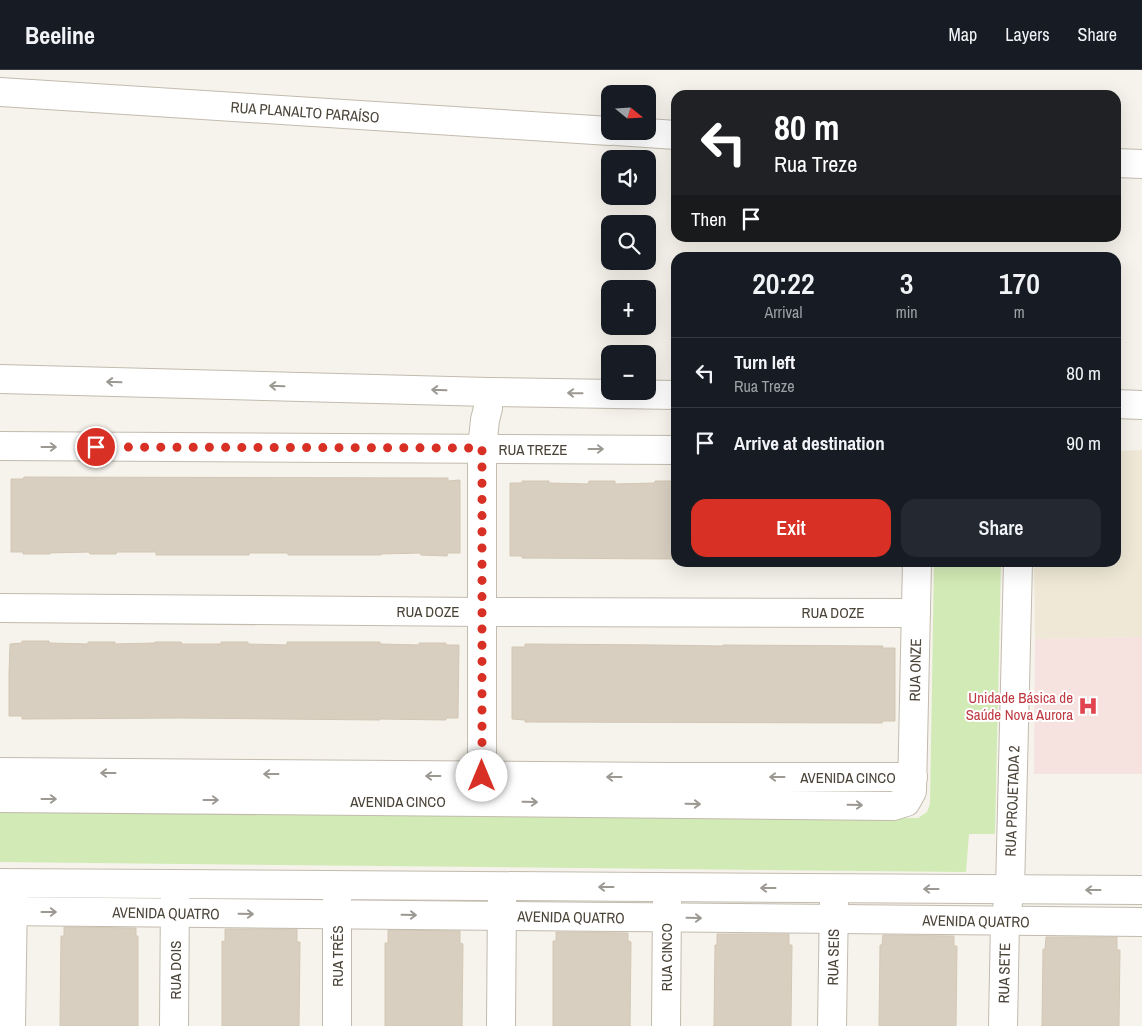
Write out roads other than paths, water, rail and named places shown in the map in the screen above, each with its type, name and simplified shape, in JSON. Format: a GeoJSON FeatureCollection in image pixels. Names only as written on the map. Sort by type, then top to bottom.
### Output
{"type":"FeatureCollection","features":[{"type":"Feature","properties":{"kind":"street","name":"RUA PLANALTO PARAÍSO"},"geometry":{"type":"LineString","coordinates":[[0,92],[601,130]]}},
{"type":"Feature","properties":{"kind":"street"},"geometry":{"type":"LineString","coordinates":[[656,134],[671,135]]}},
{"type":"Feature","properties":{"kind":"street"},"geometry":{"type":"LineString","coordinates":[[1121,163],[1142,164]]}},
{"type":"Feature","properties":{"kind":"street"},"geometry":{"type":"LineString","coordinates":[[0,378],[488,392],[671,395]]}},
{"type":"Feature","properties":{"kind":"street"},"geometry":{"type":"LineString","coordinates":[[482,789],[482,448],[488,408],[488,392]]}},
{"type":"Feature","properties":{"kind":"street"},"geometry":{"type":"LineString","coordinates":[[1121,404],[1142,406]]}},
{"type":"Feature","properties":{"kind":"street","name":"RUA TREZE"},"geometry":{"type":"LineString","coordinates":[[0,446],[671,450]]}},
{"type":"Feature","properties":{"kind":"street","name":"RUA ONZE"},"geometry":{"type":"LineString","coordinates":[[913,777],[917,567]]}},
{"type":"Feature","properties":{"kind":"street","name":"RUA PROJETADA 2"},"geometry":{"type":"LineString","coordinates":[[1010,890],[1018,567]]}},
{"type":"Feature","properties":{"kind":"street","name":"RUA DOZE"},"geometry":{"type":"LineString","coordinates":[[0,608],[916,613]]}},
{"type":"Feature","properties":{"kind":"street","name":"AVENIDA CINCO"},"geometry":{"type":"LineString","coordinates":[[0,772],[893,806],[906,802],[912,791],[913,777]]}},
{"type":"Feature","properties":{"kind":"street","name":"AVENIDA CINCO"},"geometry":{"type":"LineString","coordinates":[[0,798],[482,789]]}},
{"type":"Feature","properties":{"kind":"street"},"geometry":{"type":"LineString","coordinates":[[6,883],[11,1026]]}},
{"type":"Feature","properties":{"kind":"street","name":"AVENIDA QUATRO"},"geometry":{"type":"LineString","coordinates":[[6,883],[1142,890]]}},
{"type":"Feature","properties":{"kind":"street","name":"RUA DOIS"},"geometry":{"type":"LineString","coordinates":[[174,884],[174,1026]]}},
{"type":"Feature","properties":{"kind":"street","name":"RUA TRÊS"},"geometry":{"type":"LineString","coordinates":[[336,1026],[337,885]]}},
{"type":"Feature","properties":{"kind":"street"},"geometry":{"type":"LineString","coordinates":[[502,886],[502,1026]]}},
{"type":"Feature","properties":{"kind":"street","name":"RUA CINCO"},"geometry":{"type":"LineString","coordinates":[[666,1026],[667,888]]}},
{"type":"Feature","properties":{"kind":"street","name":"RUA SEIS"},"geometry":{"type":"LineString","coordinates":[[832,1026],[834,889]]}},
{"type":"Feature","properties":{"kind":"street","name":"RUA SETE"},"geometry":{"type":"LineString","coordinates":[[1003,1026],[1005,921],[1010,890]]}},
{"type":"Feature","properties":{"kind":"street","name":"AVENIDA QUATRO"},"geometry":{"type":"LineString","coordinates":[[6,911],[1142,922]]}},
{"type":"Feature","properties":{"kind":"place","name":"Unidade Básica de Saúde Nova Aurora"},"geometry":{"type":"Point","coordinates":[1088,706]}}]}
